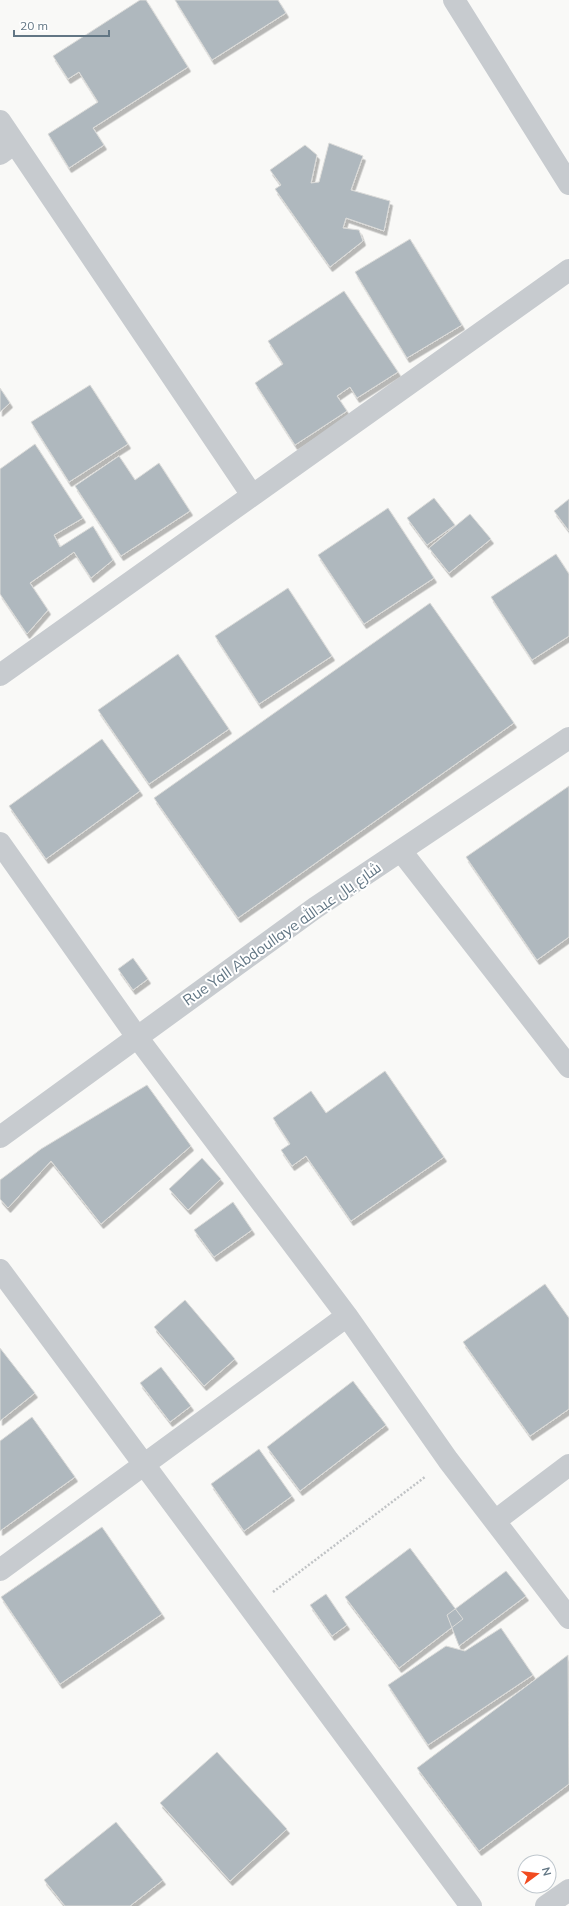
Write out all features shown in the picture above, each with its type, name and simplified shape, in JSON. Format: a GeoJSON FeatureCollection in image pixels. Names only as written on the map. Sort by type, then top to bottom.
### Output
{"type":"FeatureCollection","features":[{"type":"Feature","properties":{"kind":"street"},"geometry":{"type":"LineString","coordinates":[[454,0],[568,179]]}},
{"type":"Feature","properties":{"kind":"street"},"geometry":{"type":"LineString","coordinates":[[0,121],[8,149],[252,495]]}},
{"type":"Feature","properties":{"kind":"street"},"geometry":{"type":"LineString","coordinates":[[0,675],[569,270]]}},
{"type":"Feature","properties":{"kind":"street","name":"Rue Yall Abdoullaye شارع يال عبدالله"},"geometry":{"type":"LineString","coordinates":[[0,1137],[315,908],[569,738]]}},
{"type":"Feature","properties":{"kind":"street"},"geometry":{"type":"LineString","coordinates":[[0,843],[137,1038],[347,1316],[448,1460],[569,1618]]}},
{"type":"Feature","properties":{"kind":"street"},"geometry":{"type":"LineString","coordinates":[[401,851],[569,1067]]}},
{"type":"Feature","properties":{"kind":"street"},"geometry":{"type":"LineString","coordinates":[[0,1270],[471,1906]]}},
{"type":"Feature","properties":{"kind":"street"},"geometry":{"type":"LineString","coordinates":[[0,1570],[347,1316]]}},
{"type":"Feature","properties":{"kind":"street"},"geometry":{"type":"LineString","coordinates":[[495,1521],[569,1465]]}},
{"type":"Feature","properties":{"kind":"street"},"geometry":{"type":"LineString","coordinates":[[546,1906],[569,1890]]}},
{"type":"Feature","properties":{"kind":"path"},"geometry":{"type":"LineString","coordinates":[[251,1609],[448,1460]]}},
{"type":"Feature","properties":{"kind":"building"},"geometry":{"type":"Polygon","coordinates":[[[140,0],[146,0],[188,67],[93,128],[104,145],[69,168],[48,134],[98,102],[79,72],[68,79],[53,56],[140,0]]]}},
{"type":"Feature","properties":{"kind":"building"},"geometry":{"type":"Polygon","coordinates":[[[175,0],[278,0],[286,13],[212,60],[175,0]]]}},
{"type":"Feature","properties":{"kind":"building"},"geometry":{"type":"Polygon","coordinates":[[[329,143],[363,156],[351,190],[390,201],[384,231],[346,218],[343,228],[359,230],[363,241],[330,267],[275,189],[281,185],[270,170],[305,145],[317,155],[311,183],[319,182],[329,143]]]}},
{"type":"Feature","properties":{"kind":"building"},"geometry":{"type":"Polygon","coordinates":[[[410,239],[462,325],[407,358],[355,272],[410,239]]]}},
{"type":"Feature","properties":{"kind":"building"},"geometry":{"type":"Polygon","coordinates":[[[344,291],[398,372],[357,398],[350,387],[337,396],[347,411],[295,445],[255,383],[283,364],[268,341],[344,291]]]}},
{"type":"Feature","properties":{"kind":"building"},"geometry":{"type":"Polygon","coordinates":[[[90,385],[128,444],[69,482],[31,422],[90,385]]]}},
{"type":"Feature","properties":{"kind":"building"},"geometry":{"type":"Polygon","coordinates":[[[0,388],[10,403],[0,412],[0,388]]]}},
{"type":"Feature","properties":{"kind":"building"},"geometry":{"type":"Polygon","coordinates":[[[35,444],[83,518],[54,535],[60,547],[93,526],[113,560],[91,578],[74,552],[30,583],[48,610],[27,634],[0,594],[0,469],[35,444]]]}},
{"type":"Feature","properties":{"kind":"building"},"geometry":{"type":"Polygon","coordinates":[[[119,456],[135,480],[159,463],[190,511],[121,556],[75,486],[119,456]]]}},
{"type":"Feature","properties":{"kind":"building"},"geometry":{"type":"Polygon","coordinates":[[[434,498],[455,525],[427,545],[407,518],[434,498]]]}},
{"type":"Feature","properties":{"kind":"building"},"geometry":{"type":"Polygon","coordinates":[[[569,499],[569,531],[554,511],[569,499]]]}},
{"type":"Feature","properties":{"kind":"building"},"geometry":{"type":"Polygon","coordinates":[[[388,508],[434,578],[364,624],[318,555],[388,508]]]}},
{"type":"Feature","properties":{"kind":"building"},"geometry":{"type":"Polygon","coordinates":[[[470,514],[491,539],[449,573],[429,548],[470,514]]]}},
{"type":"Feature","properties":{"kind":"building"},"geometry":{"type":"Polygon","coordinates":[[[556,554],[569,574],[569,636],[532,660],[491,597],[556,554]]]}},
{"type":"Feature","properties":{"kind":"building"},"geometry":{"type":"Polygon","coordinates":[[[288,588],[332,656],[259,704],[215,636],[288,588]]]}},
{"type":"Feature","properties":{"kind":"building"},"geometry":{"type":"Polygon","coordinates":[[[430,603],[514,723],[238,918],[154,798],[430,603]]]}},
{"type":"Feature","properties":{"kind":"building"},"geometry":{"type":"Polygon","coordinates":[[[178,654],[229,729],[149,784],[98,710],[178,654]]]}},
{"type":"Feature","properties":{"kind":"building"},"geometry":{"type":"Polygon","coordinates":[[[102,739],[140,791],[46,859],[9,806],[102,739]]]}},
{"type":"Feature","properties":{"kind":"building"},"geometry":{"type":"Polygon","coordinates":[[[569,786],[569,937],[537,960],[466,857],[569,786]]]}},
{"type":"Feature","properties":{"kind":"building"},"geometry":{"type":"Polygon","coordinates":[[[133,958],[148,979],[133,990],[118,969],[133,958]]]}},
{"type":"Feature","properties":{"kind":"building"},"geometry":{"type":"Polygon","coordinates":[[[385,1071],[444,1157],[351,1221],[306,1156],[292,1166],[281,1150],[290,1144],[273,1118],[311,1091],[326,1113],[385,1071]]]}},
{"type":"Feature","properties":{"kind":"building"},"geometry":{"type":"Polygon","coordinates":[[[147,1085],[191,1146],[101,1224],[51,1161],[8,1208],[0,1199],[0,1180],[41,1149],[147,1085]]]}},
{"type":"Feature","properties":{"kind":"building"},"geometry":{"type":"Polygon","coordinates":[[[202,1158],[221,1179],[188,1210],[169,1189],[202,1158]]]}},
{"type":"Feature","properties":{"kind":"building"},"geometry":{"type":"Polygon","coordinates":[[[233,1202],[252,1230],[214,1257],[194,1230],[233,1202]]]}},
{"type":"Feature","properties":{"kind":"building"},"geometry":{"type":"Polygon","coordinates":[[[545,1284],[569,1318],[569,1409],[530,1436],[463,1342],[545,1284]]]}},
{"type":"Feature","properties":{"kind":"building"},"geometry":{"type":"Polygon","coordinates":[[[185,1300],[235,1359],[204,1386],[154,1327],[185,1300]]]}},
{"type":"Feature","properties":{"kind":"building"},"geometry":{"type":"Polygon","coordinates":[[[0,1348],[35,1393],[0,1421],[0,1348]]]}},
{"type":"Feature","properties":{"kind":"building"},"geometry":{"type":"Polygon","coordinates":[[[161,1367],[191,1406],[170,1422],[140,1383],[161,1367]]]}},
{"type":"Feature","properties":{"kind":"building"},"geometry":{"type":"Polygon","coordinates":[[[353,1381],[386,1425],[300,1491],[267,1447],[353,1381]]]}},
{"type":"Feature","properties":{"kind":"building"},"geometry":{"type":"Polygon","coordinates":[[[32,1417],[75,1477],[0,1531],[0,1441],[32,1417]]]}},
{"type":"Feature","properties":{"kind":"building"},"geometry":{"type":"Polygon","coordinates":[[[259,1449],[292,1496],[244,1531],[211,1484],[259,1449]]]}},
{"type":"Feature","properties":{"kind":"building"},"geometry":{"type":"Polygon","coordinates":[[[102,1527],[162,1614],[60,1684],[1,1597],[102,1527]]]}},
{"type":"Feature","properties":{"kind":"building"},"geometry":{"type":"Polygon","coordinates":[[[410,1548],[463,1619],[399,1668],[345,1597],[410,1548]]]}},
{"type":"Feature","properties":{"kind":"building"},"geometry":{"type":"Polygon","coordinates":[[[506,1571],[526,1596],[459,1646],[447,1615],[506,1571]]]}},
{"type":"Feature","properties":{"kind":"building"},"geometry":{"type":"Polygon","coordinates":[[[326,1594],[347,1625],[332,1636],[310,1605],[326,1594]]]}},
{"type":"Feature","properties":{"kind":"building"},"geometry":{"type":"Polygon","coordinates":[[[501,1628],[533,1675],[428,1745],[388,1685],[446,1646],[465,1651],[501,1628]]]}},
{"type":"Feature","properties":{"kind":"building"},"geometry":{"type":"Polygon","coordinates":[[[568,1655],[569,1784],[479,1851],[417,1768],[568,1655]]]}},
{"type":"Feature","properties":{"kind":"building"},"geometry":{"type":"Polygon","coordinates":[[[217,1752],[287,1829],[230,1881],[160,1803],[217,1752]]]}},
{"type":"Feature","properties":{"kind":"building"},"geometry":{"type":"Polygon","coordinates":[[[116,1822],[163,1880],[130,1906],[65,1906],[44,1880],[116,1822]]]}}]}
